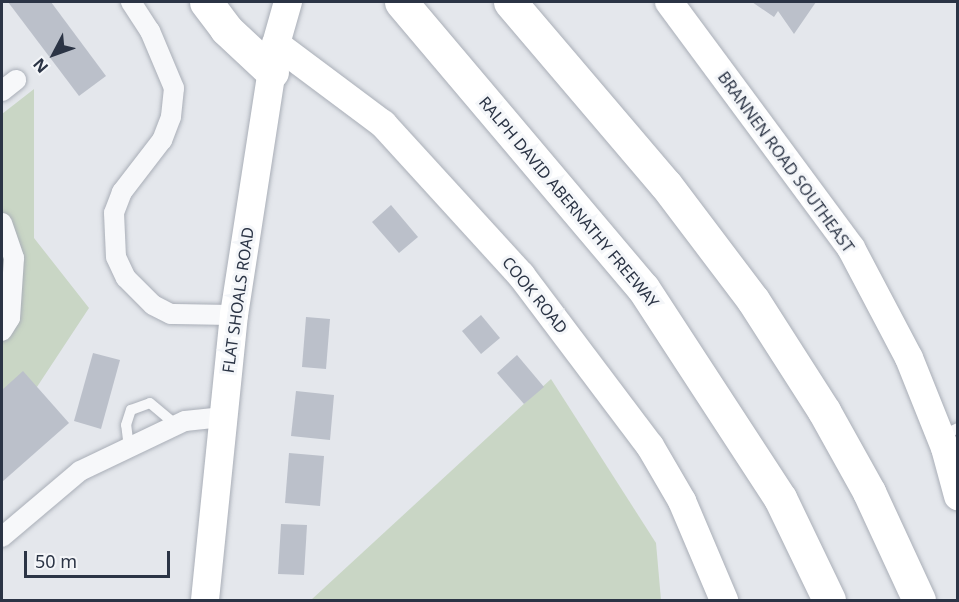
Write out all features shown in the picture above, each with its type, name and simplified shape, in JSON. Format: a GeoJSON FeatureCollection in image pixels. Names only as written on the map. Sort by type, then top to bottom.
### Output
{"type":"FeatureCollection","features":[{"type":"Feature","properties":{"kind":"highway"},"geometry":{"type":"LineString","coordinates":[[206,2],[226,29],[274,58]]}},
{"type":"Feature","properties":{"kind":"highway"},"geometry":{"type":"LineString","coordinates":[[223,2],[274,58]]}},
{"type":"Feature","properties":{"kind":"highway","name":"RALPH DAVID ABERNATHY FREEWAY"},"geometry":{"type":"LineString","coordinates":[[401,2],[643,288],[780,498],[829,600]]}},
{"type":"Feature","properties":{"kind":"highway"},"geometry":{"type":"LineString","coordinates":[[510,2],[666,185],[753,300],[824,411],[869,492],[919,600]]}},
{"type":"Feature","properties":{"kind":"main road","name":"FLAT SHOALS ROAD"},"geometry":{"type":"LineString","coordinates":[[205,600],[234,315],[274,58],[288,2]]}},
{"type":"Feature","properties":{"kind":"main road","name":"BRANNEN ROAD SOUTHEAST"},"geometry":{"type":"LineString","coordinates":[[669,2],[851,248],[949,432],[957,496]]}},
{"type":"Feature","properties":{"kind":"main road","name":"COOK ROAD"},"geometry":{"type":"LineString","coordinates":[[274,58],[383,124],[521,275],[650,446],[682,501],[724,600]]}},
{"type":"Feature","properties":{"kind":"street"},"geometry":{"type":"LineString","coordinates":[[131,2],[150,31],[174,88],[171,117],[162,140],[122,192],[114,213],[116,257],[126,278],[153,304],[171,314],[234,315]]}},
{"type":"Feature","properties":{"kind":"street"},"geometry":{"type":"LineString","coordinates":[[2,223],[14,258],[10,318],[2,331]]}},
{"type":"Feature","properties":{"kind":"street"},"geometry":{"type":"LineString","coordinates":[[2,537],[80,471],[176,425],[224,417]]}},
{"type":"Feature","properties":{"kind":"lane"},"geometry":{"type":"LineString","coordinates":[[129,448],[126,425],[131,410],[150,403],[176,425]]}},
{"type":"Feature","properties":{"kind":"green space"},"geometry":{"type":"Polygon","coordinates":[[[34,89],[34,238],[89,308],[2,440],[2,114],[34,89]]]}},
{"type":"Feature","properties":{"kind":"green space"},"geometry":{"type":"Polygon","coordinates":[[[551,379],[656,543],[661,600],[311,600],[551,379]]]}},
{"type":"Feature","properties":{"kind":"building"},"geometry":{"type":"Polygon","coordinates":[[[8,2],[51,2],[106,76],[79,96],[8,2]]]}},
{"type":"Feature","properties":{"kind":"building"},"geometry":{"type":"Polygon","coordinates":[[[752,2],[816,2],[794,34],[778,11],[774,17],[752,2]]]}},
{"type":"Feature","properties":{"kind":"building"},"geometry":{"type":"Polygon","coordinates":[[[391,205],[418,237],[399,253],[372,222],[391,205]]]}},
{"type":"Feature","properties":{"kind":"building"},"geometry":{"type":"Polygon","coordinates":[[[481,315],[500,338],[481,354],[462,331],[481,315]]]}},
{"type":"Feature","properties":{"kind":"building"},"geometry":{"type":"Polygon","coordinates":[[[306,317],[330,319],[326,369],[302,367],[306,317]]]}},
{"type":"Feature","properties":{"kind":"building"},"geometry":{"type":"Polygon","coordinates":[[[93,353],[120,360],[101,429],[74,421],[93,353]]]}},
{"type":"Feature","properties":{"kind":"building"},"geometry":{"type":"Polygon","coordinates":[[[517,355],[544,387],[524,404],[497,373],[517,355]]]}},
{"type":"Feature","properties":{"kind":"building"},"geometry":{"type":"Polygon","coordinates":[[[23,371],[69,423],[2,482],[2,390],[23,371]]]}},
{"type":"Feature","properties":{"kind":"building"},"geometry":{"type":"Polygon","coordinates":[[[296,391],[334,395],[330,440],[291,436],[296,391]]]}},
{"type":"Feature","properties":{"kind":"building"},"geometry":{"type":"Polygon","coordinates":[[[289,453],[324,456],[320,506],[285,503],[289,453]]]}},
{"type":"Feature","properties":{"kind":"building"},"geometry":{"type":"Polygon","coordinates":[[[281,524],[307,525],[304,575],[278,574],[281,524]]]}}]}
